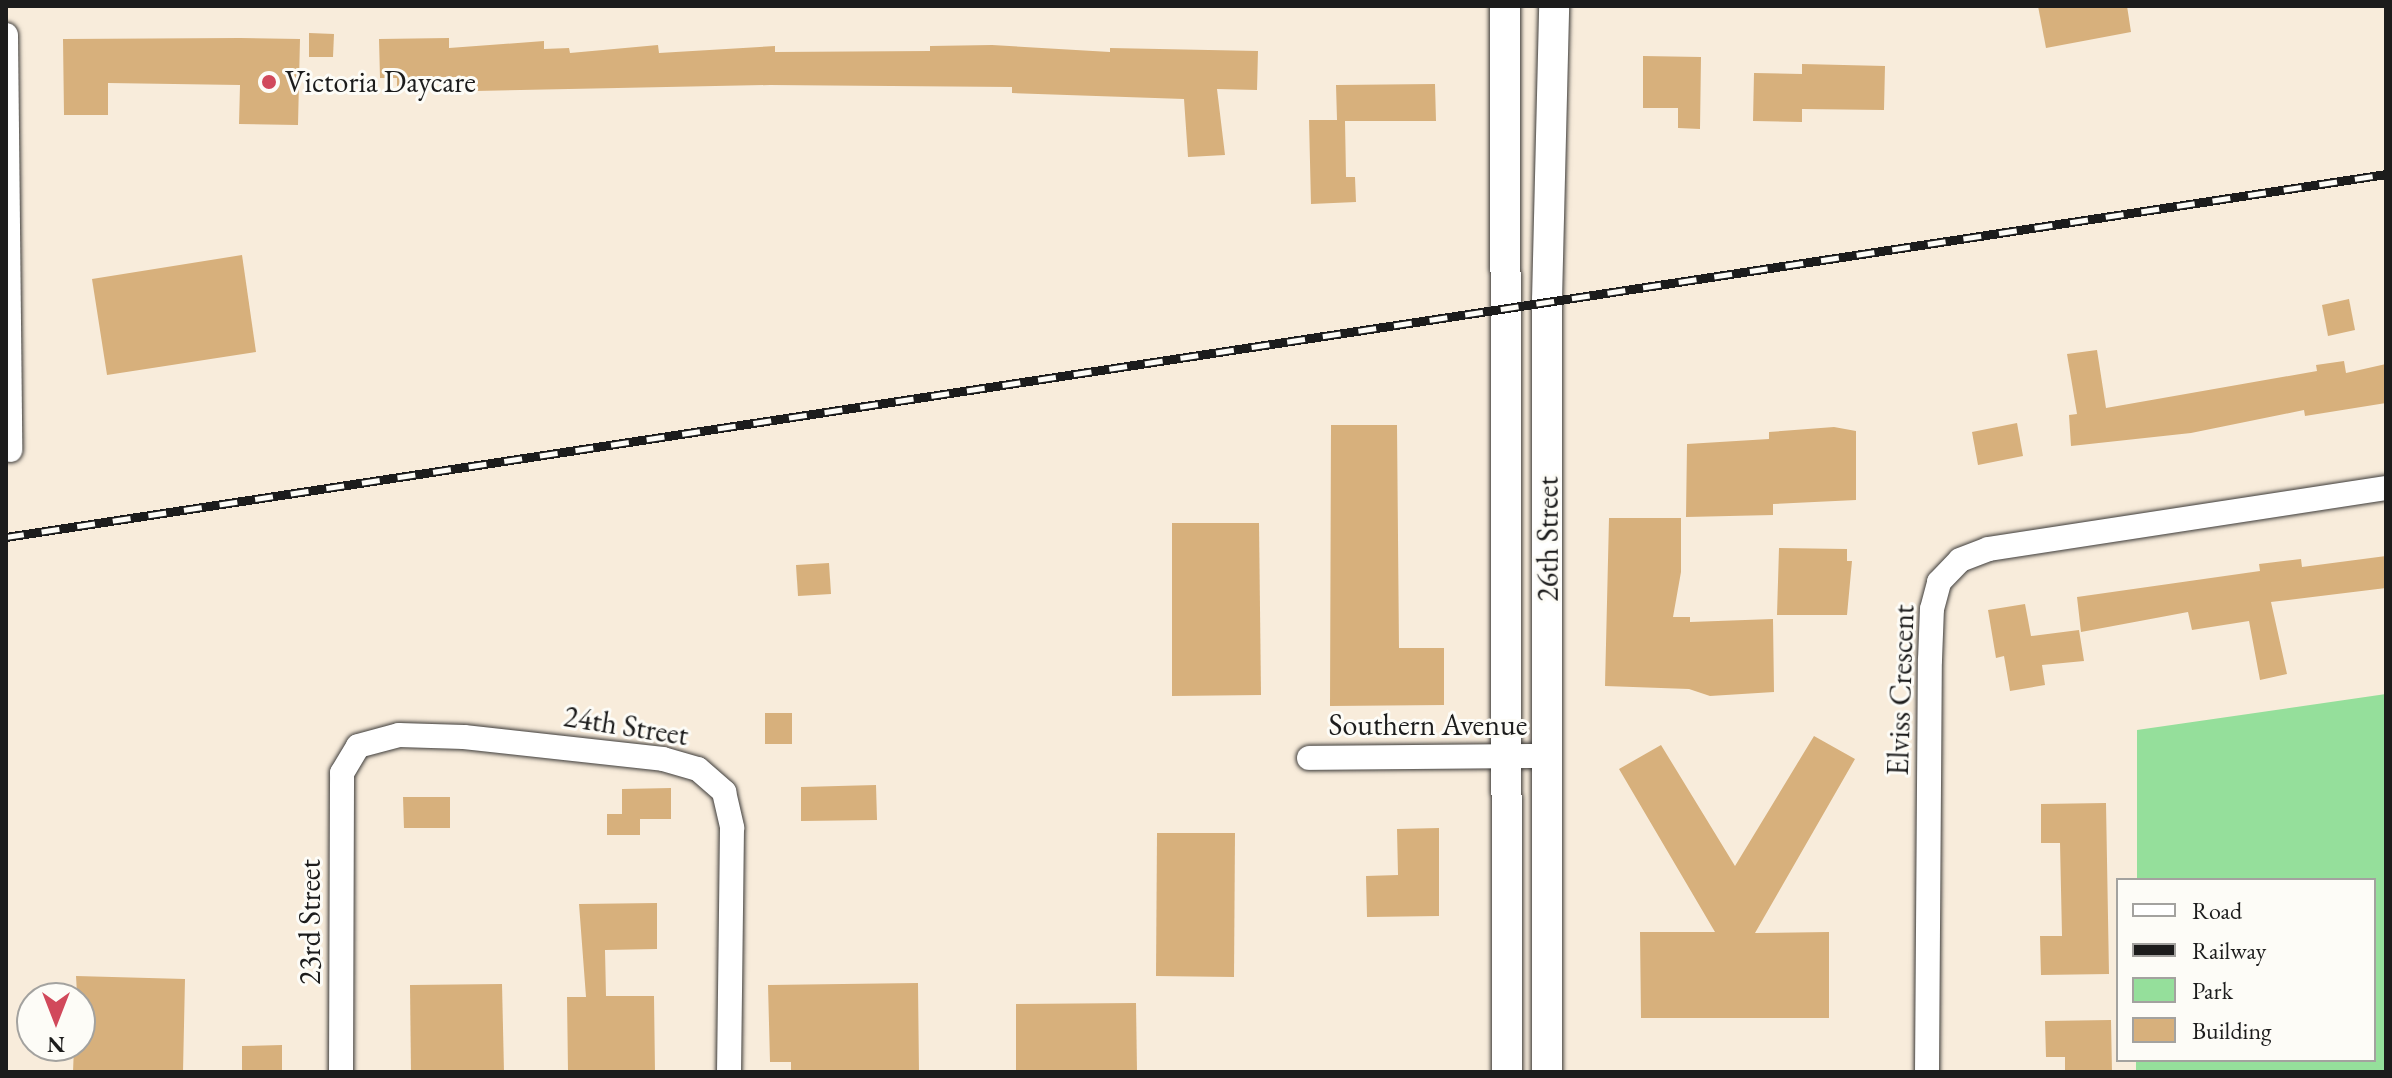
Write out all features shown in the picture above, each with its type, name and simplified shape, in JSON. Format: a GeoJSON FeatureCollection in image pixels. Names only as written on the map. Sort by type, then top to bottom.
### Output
{"type":"FeatureCollection","features":[{"type":"Feature","properties":{"kind":"street","name":"26th Street"},"geometry":{"type":"LineString","coordinates":[[1505,6],[1507,1072]]}},
{"type":"Feature","properties":{"kind":"street","name":"26th Street"},"geometry":{"type":"LineString","coordinates":[[1547,1072],[1554,6]]}},
{"type":"Feature","properties":{"kind":"street"},"geometry":{"type":"LineString","coordinates":[[6,35],[10,450]]}},
{"type":"Feature","properties":{"kind":"street"},"geometry":{"type":"LineString","coordinates":[[1506,438],[1549,437]]}},
{"type":"Feature","properties":{"kind":"street","name":"Elviss Crescent"},"geometry":{"type":"LineString","coordinates":[[1927,1072],[1930,660],[1932,609],[1939,582],[1960,560],[1988,549],[2386,488]]}},
{"type":"Feature","properties":{"kind":"street","name":"24th Street"},"geometry":{"type":"LineString","coordinates":[[342,773],[358,746],[399,735],[553,746],[663,759],[698,769],[724,792],[732,828],[729,1072]]}},
{"type":"Feature","properties":{"kind":"street","name":"Southern Avenue"},"geometry":{"type":"LineString","coordinates":[[1309,758],[1547,756]]}},
{"type":"Feature","properties":{"kind":"street","name":"23rd Street"},"geometry":{"type":"LineString","coordinates":[[341,1072],[342,773]]}},
{"type":"Feature","properties":{"kind":"green space"},"geometry":{"type":"Polygon","coordinates":[[[2386,694],[2386,1072],[2136,1072],[2136,1062],[2376,1062],[2376,878],[2137,878],[2137,730],[2386,694]]]}},
{"type":"Feature","properties":{"kind":"building"},"geometry":{"type":"Polygon","coordinates":[[[2038,6],[2127,6],[2131,32],[2046,48],[2038,6]]]}},
{"type":"Feature","properties":{"kind":"building"},"geometry":{"type":"Polygon","coordinates":[[[309,33],[334,34],[333,57],[309,57],[309,33]]]}},
{"type":"Feature","properties":{"kind":"building"},"geometry":{"type":"Polygon","coordinates":[[[449,38],[449,48],[544,41],[544,49],[569,48],[570,53],[658,45],[659,53],[775,46],[775,52],[930,51],[930,46],[992,45],[1110,52],[1110,48],[1258,51],[1257,90],[1217,89],[1225,155],[1188,157],[1184,99],[1012,93],[1012,87],[770,85],[475,91],[475,77],[428,77],[428,85],[397,86],[397,78],[380,78],[379,39],[449,38]]]}},
{"type":"Feature","properties":{"kind":"building"},"geometry":{"type":"Polygon","coordinates":[[[63,39],[300,39],[298,125],[239,124],[240,85],[108,83],[108,115],[64,115],[63,39]]]}},
{"type":"Feature","properties":{"kind":"building"},"geometry":{"type":"Polygon","coordinates":[[[1643,56],[1701,57],[1700,129],[1678,128],[1678,108],[1643,108],[1643,56]]]}},
{"type":"Feature","properties":{"kind":"building"},"geometry":{"type":"Polygon","coordinates":[[[1802,64],[1885,66],[1884,110],[1802,109],[1802,122],[1753,121],[1754,73],[1802,74],[1802,64]]]}},
{"type":"Feature","properties":{"kind":"building"},"geometry":{"type":"Polygon","coordinates":[[[1435,84],[1436,121],[1345,121],[1346,177],[1355,177],[1356,202],[1311,204],[1309,120],[1337,120],[1336,85],[1435,84]]]}},
{"type":"Feature","properties":{"kind":"building"},"geometry":{"type":"Polygon","coordinates":[[[242,255],[256,352],[107,375],[92,279],[242,255]]]}},
{"type":"Feature","properties":{"kind":"building"},"geometry":{"type":"Polygon","coordinates":[[[2349,299],[2355,330],[2328,336],[2322,305],[2349,299]]]}},
{"type":"Feature","properties":{"kind":"building"},"geometry":{"type":"Polygon","coordinates":[[[2097,350],[2106,408],[2317,371],[2316,365],[2344,361],[2346,373],[2386,364],[2386,403],[2305,416],[2304,410],[2191,433],[2071,446],[2069,415],[2077,414],[2067,354],[2097,350]]]}},
{"type":"Feature","properties":{"kind":"building"},"geometry":{"type":"Polygon","coordinates":[[[2017,423],[2023,456],[1978,465],[1972,432],[2017,423]]]}},
{"type":"Feature","properties":{"kind":"building"},"geometry":{"type":"Polygon","coordinates":[[[1331,425],[1397,425],[1399,648],[1444,648],[1444,705],[1330,706],[1331,425]]]}},
{"type":"Feature","properties":{"kind":"building"},"geometry":{"type":"Polygon","coordinates":[[[1834,427],[1856,431],[1856,500],[1773,504],[1773,515],[1686,517],[1687,444],[1769,439],[1769,432],[1834,427]]]}},
{"type":"Feature","properties":{"kind":"building"},"geometry":{"type":"Polygon","coordinates":[[[1609,518],[1681,518],[1681,572],[1673,617],[1690,617],[1690,622],[1773,619],[1774,692],[1710,696],[1689,689],[1605,686],[1609,518]]]}},
{"type":"Feature","properties":{"kind":"building"},"geometry":{"type":"Polygon","coordinates":[[[1172,523],[1259,523],[1261,695],[1172,696],[1172,523]]]}},
{"type":"Feature","properties":{"kind":"building"},"geometry":{"type":"Polygon","coordinates":[[[1779,548],[1847,549],[1847,561],[1852,561],[1847,615],[1777,615],[1779,548]]]}},
{"type":"Feature","properties":{"kind":"building"},"geometry":{"type":"Polygon","coordinates":[[[2386,556],[2386,588],[2271,602],[2287,674],[2260,680],[2249,621],[2192,630],[2188,612],[2081,632],[2077,597],[2260,571],[2259,564],[2301,559],[2302,567],[2386,556]]]}},
{"type":"Feature","properties":{"kind":"building"},"geometry":{"type":"Polygon","coordinates":[[[829,563],[831,594],[798,596],[796,565],[829,563]]]}},
{"type":"Feature","properties":{"kind":"building"},"geometry":{"type":"Polygon","coordinates":[[[2025,604],[2031,636],[2079,630],[2084,661],[2042,665],[2045,685],[2010,691],[2004,656],[1996,658],[1988,610],[2025,604]]]}},
{"type":"Feature","properties":{"kind":"building"},"geometry":{"type":"Polygon","coordinates":[[[765,713],[792,713],[792,744],[765,744],[765,713]]]}},
{"type":"Feature","properties":{"kind":"building"},"geometry":{"type":"Polygon","coordinates":[[[1814,736],[1855,759],[1755,933],[1829,932],[1829,1018],[1641,1018],[1640,932],[1715,932],[1619,769],[1661,745],[1735,866],[1814,736]]]}},
{"type":"Feature","properties":{"kind":"building"},"geometry":{"type":"Polygon","coordinates":[[[876,785],[877,820],[801,821],[801,787],[876,785]]]}},
{"type":"Feature","properties":{"kind":"building"},"geometry":{"type":"Polygon","coordinates":[[[671,788],[671,819],[640,819],[640,835],[607,835],[607,814],[622,814],[622,789],[671,788]]]}},
{"type":"Feature","properties":{"kind":"building"},"geometry":{"type":"Polygon","coordinates":[[[403,797],[450,797],[450,828],[404,828],[403,797]]]}},
{"type":"Feature","properties":{"kind":"building"},"geometry":{"type":"Polygon","coordinates":[[[2106,803],[2109,974],[2041,975],[2040,936],[2062,936],[2060,843],[2041,843],[2041,804],[2106,803]]]}},
{"type":"Feature","properties":{"kind":"building"},"geometry":{"type":"Polygon","coordinates":[[[1439,828],[1439,916],[1367,917],[1366,876],[1398,875],[1397,829],[1439,828]]]}},
{"type":"Feature","properties":{"kind":"building"},"geometry":{"type":"Polygon","coordinates":[[[1157,833],[1235,833],[1234,977],[1156,976],[1157,833]]]}},
{"type":"Feature","properties":{"kind":"building"},"geometry":{"type":"Polygon","coordinates":[[[657,903],[657,949],[605,950],[606,996],[654,996],[655,1072],[568,1072],[567,997],[586,997],[579,904],[657,903]]]}},
{"type":"Feature","properties":{"kind":"building"},"geometry":{"type":"Polygon","coordinates":[[[76,976],[185,979],[183,1072],[73,1072],[73,1062],[96,1062],[96,982],[76,982],[76,976]]]}},
{"type":"Feature","properties":{"kind":"building"},"geometry":{"type":"Polygon","coordinates":[[[918,983],[919,1072],[791,1072],[791,1062],[770,1062],[768,985],[918,983]]]}},
{"type":"Feature","properties":{"kind":"building"},"geometry":{"type":"Polygon","coordinates":[[[502,984],[504,1072],[411,1072],[410,985],[502,984]]]}},
{"type":"Feature","properties":{"kind":"building"},"geometry":{"type":"Polygon","coordinates":[[[1136,1003],[1137,1072],[1016,1072],[1016,1004],[1136,1003]]]}},
{"type":"Feature","properties":{"kind":"building"},"geometry":{"type":"Polygon","coordinates":[[[2111,1020],[2112,1072],[2065,1072],[2065,1057],[2046,1057],[2045,1021],[2111,1020]]]}},
{"type":"Feature","properties":{"kind":"building"},"geometry":{"type":"Polygon","coordinates":[[[282,1045],[282,1072],[242,1072],[242,1046],[282,1045]]]}},
{"type":"Feature","properties":{"kind":"railway"},"geometry":{"type":"LineString","coordinates":[[6,537],[2386,174]]}},
{"type":"Feature","properties":{"kind":"place","name":"Victoria Daycare"},"geometry":{"type":"Point","coordinates":[269,82]}}]}
